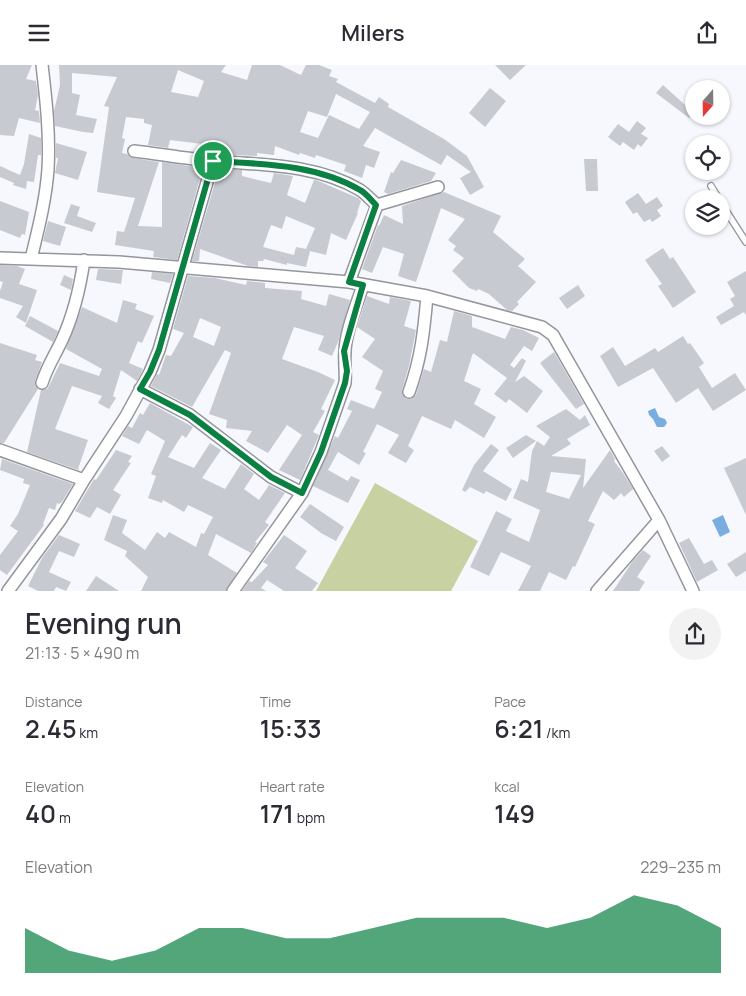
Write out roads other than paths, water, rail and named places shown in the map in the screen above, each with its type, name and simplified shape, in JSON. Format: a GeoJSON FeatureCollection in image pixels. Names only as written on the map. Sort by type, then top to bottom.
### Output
{"type":"FeatureCollection","features":[{"type":"Feature","properties":{"kind":"street"},"geometry":{"type":"LineString","coordinates":[[30,259],[39,225],[48,169],[48,119],[42,65]]}},
{"type":"Feature","properties":{"kind":"street"},"geometry":{"type":"LineString","coordinates":[[134,151],[213,161],[304,169],[334,178],[361,191],[376,205]]}},
{"type":"Feature","properties":{"kind":"street"},"geometry":{"type":"LineString","coordinates":[[8,591],[61,519],[126,416],[150,372],[159,350],[213,161]]}},
{"type":"Feature","properties":{"kind":"street"},"geometry":{"type":"LineString","coordinates":[[376,205],[438,187]]}},
{"type":"Feature","properties":{"kind":"street"},"geometry":{"type":"LineString","coordinates":[[349,282],[376,205]]}},
{"type":"Feature","properties":{"kind":"street"},"geometry":{"type":"LineString","coordinates":[[0,258],[84,260],[349,282],[427,296],[542,327],[552,335],[659,520],[693,591]]}},
{"type":"Feature","properties":{"kind":"street"},"geometry":{"type":"LineString","coordinates":[[42,383],[47,367],[62,341],[73,312],[84,260]]}},
{"type":"Feature","properties":{"kind":"street"},"geometry":{"type":"LineString","coordinates":[[233,591],[302,493],[321,452],[345,383],[347,371],[344,351],[363,285]]}},
{"type":"Feature","properties":{"kind":"street"},"geometry":{"type":"LineString","coordinates":[[409,392],[418,369],[422,348],[427,296]]}},
{"type":"Feature","properties":{"kind":"street"},"geometry":{"type":"LineString","coordinates":[[140,389],[190,415],[271,477],[302,493]]}},
{"type":"Feature","properties":{"kind":"street"},"geometry":{"type":"LineString","coordinates":[[0,450],[84,480]]}},
{"type":"Feature","properties":{"kind":"street"},"geometry":{"type":"LineString","coordinates":[[597,591],[659,520]]}},
{"type":"Feature","properties":{"kind":"lane"},"geometry":{"type":"LineString","coordinates":[[710,186],[713,190]]}},
{"type":"Feature","properties":{"kind":"lane"},"geometry":{"type":"LineString","coordinates":[[730,217],[746,242]]}},
{"type":"Feature","properties":{"kind":"water"},"geometry":{"type":"Polygon","coordinates":[[[655,408],[659,417],[665,419],[667,423],[664,427],[657,427],[649,415],[648,411],[655,408]]]}},
{"type":"Feature","properties":{"kind":"water"},"geometry":{"type":"Polygon","coordinates":[[[723,515],[730,532],[720,537],[712,520],[723,515]]]}}]}
